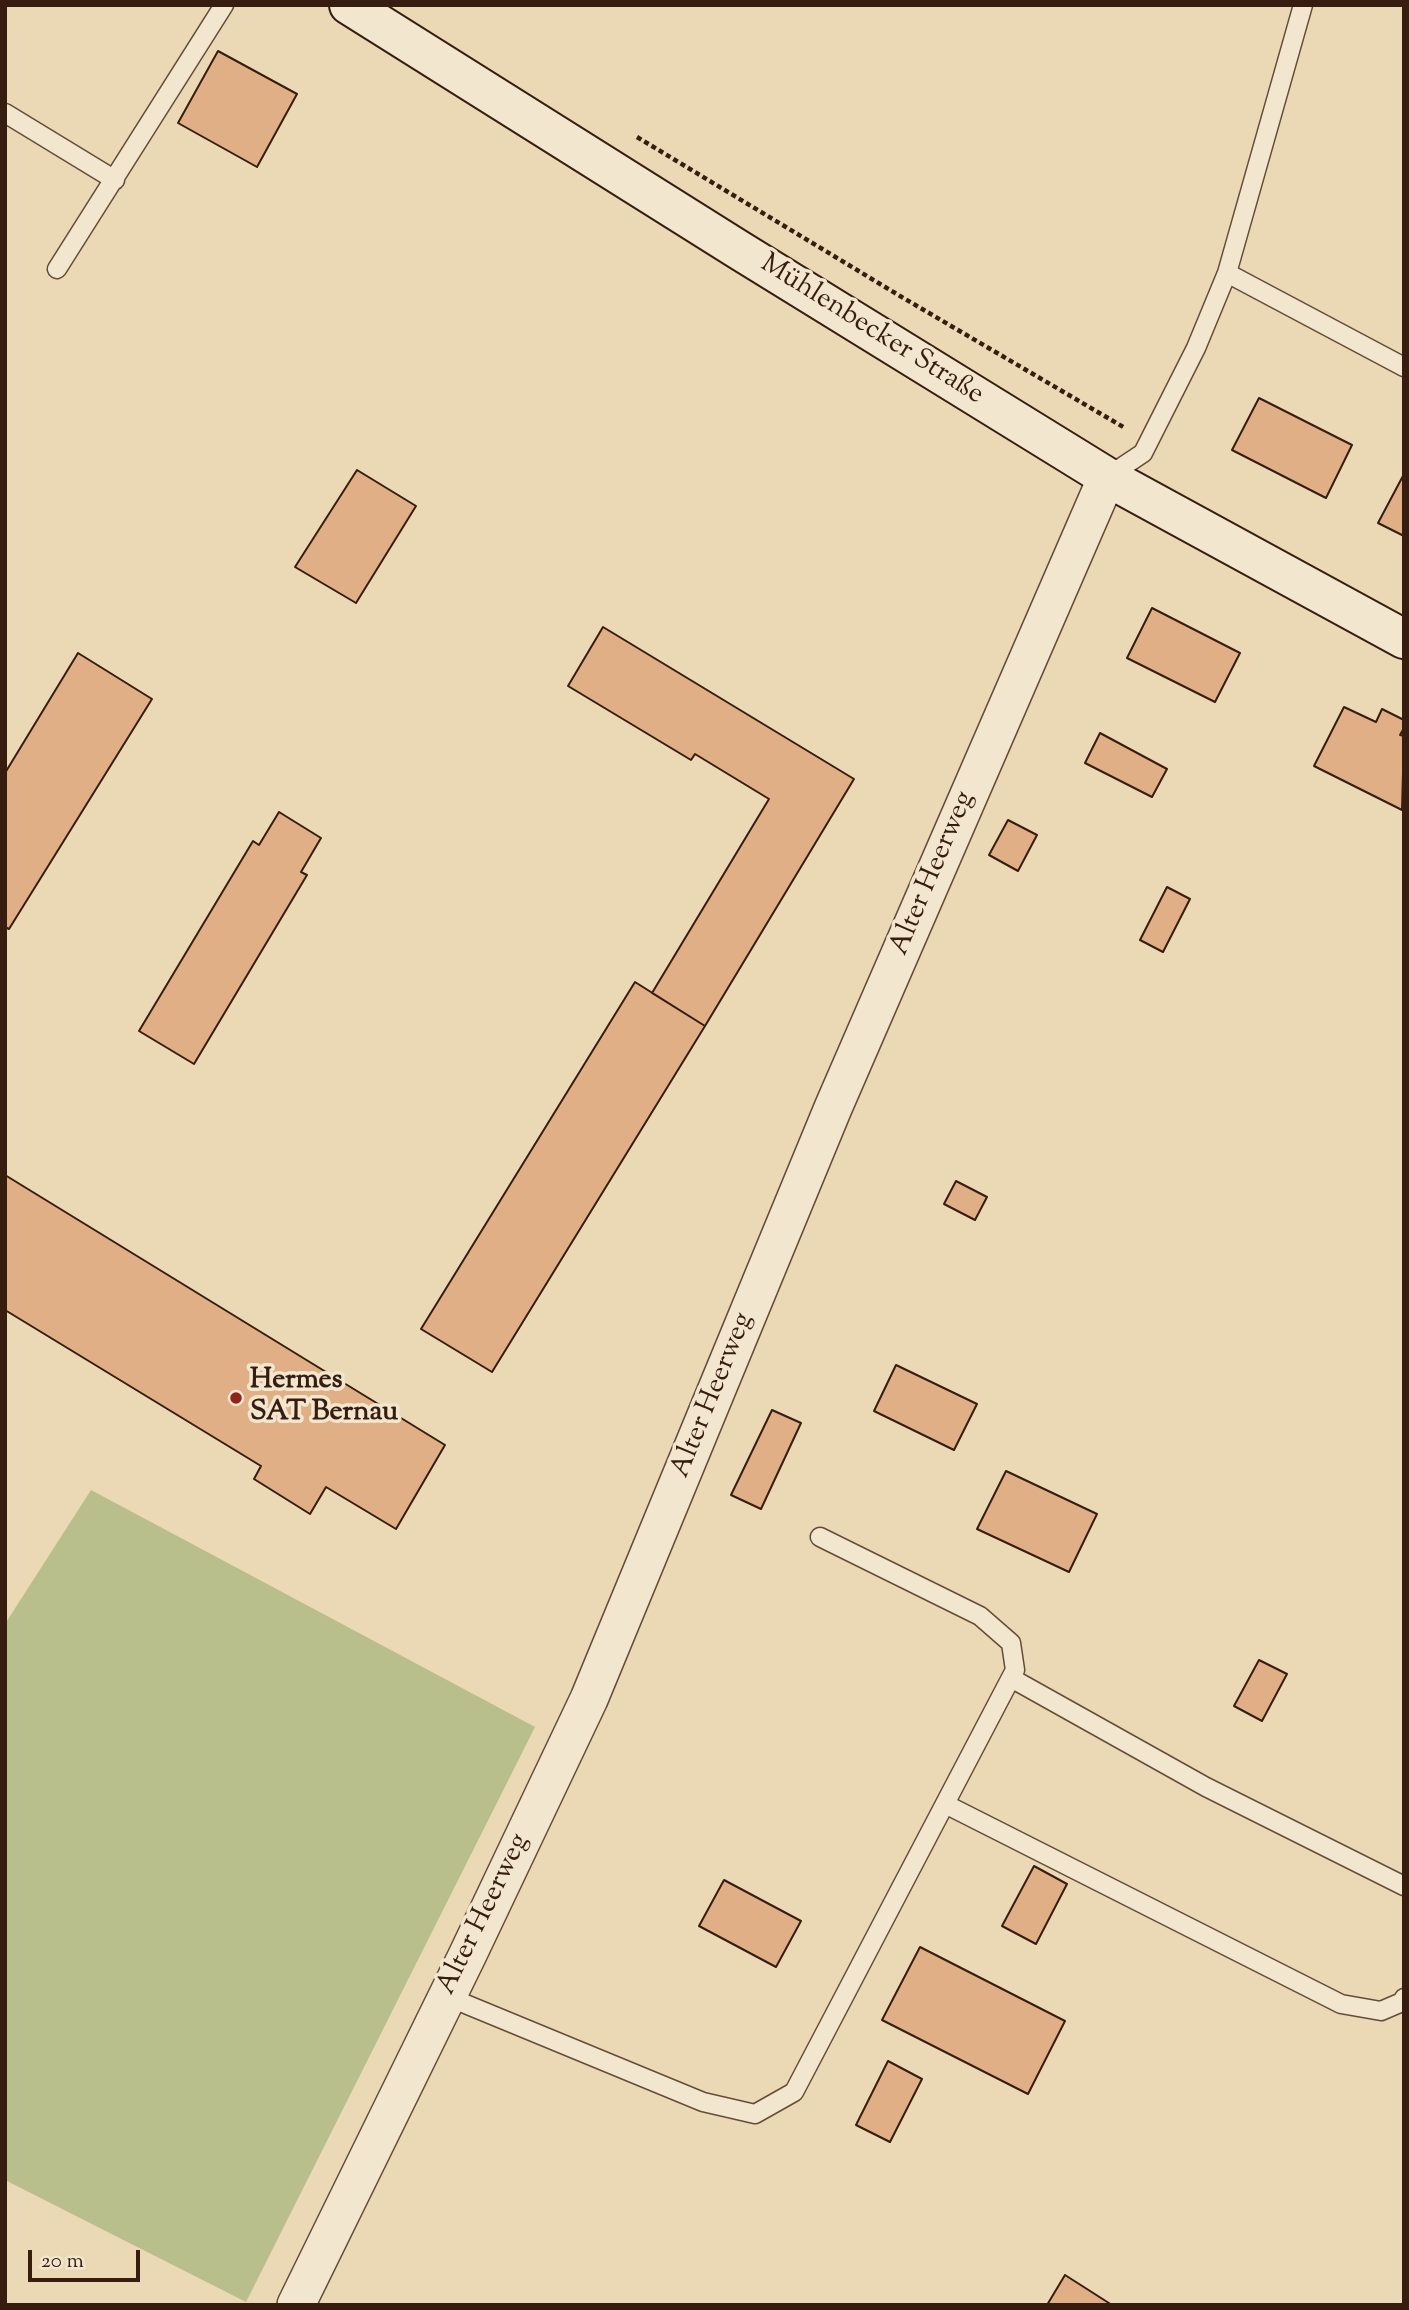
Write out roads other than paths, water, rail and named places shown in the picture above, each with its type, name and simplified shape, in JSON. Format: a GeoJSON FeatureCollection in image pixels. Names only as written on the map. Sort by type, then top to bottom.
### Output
{"type":"FeatureCollection","features":[{"type":"Feature","properties":{"kind":"main road","name":"Mühlenbecker Straße"},"geometry":{"type":"LineString","coordinates":[[349,5],[1107,477],[1404,639]]}},
{"type":"Feature","properties":{"kind":"street","name":"Alter Heerweg"},"geometry":{"type":"LineString","coordinates":[[296,2305],[589,1699],[832,1108],[1107,477]]}},
{"type":"Feature","properties":{"kind":"lane"},"geometry":{"type":"LineString","coordinates":[[57,269],[224,5]]}},
{"type":"Feature","properties":{"kind":"lane"},"geometry":{"type":"LineString","coordinates":[[1107,477],[1143,453],[1150,443],[1196,348],[1227,273],[1303,5]]}},
{"type":"Feature","properties":{"kind":"lane"},"geometry":{"type":"LineString","coordinates":[[5,113],[115,180]]}},
{"type":"Feature","properties":{"kind":"lane"},"geometry":{"type":"LineString","coordinates":[[1227,273],[1404,367]]}},
{"type":"Feature","properties":{"kind":"lane"},"geometry":{"type":"LineString","coordinates":[[446,1996],[703,2102],[755,2114],[794,2092],[1015,1670],[1011,1643],[980,1616],[820,1537]]}},
{"type":"Feature","properties":{"kind":"lane"},"geometry":{"type":"LineString","coordinates":[[1011,1678],[1206,1787],[1404,1886]]}},
{"type":"Feature","properties":{"kind":"lane"},"geometry":{"type":"LineString","coordinates":[[945,1804],[1341,2004],[1381,2011],[1402,2002],[1404,1998]]}},
{"type":"Feature","properties":{"kind":"place","name":"Hermes SAT Bernau"},"geometry":{"type":"Point","coordinates":[236,1398]}}]}
